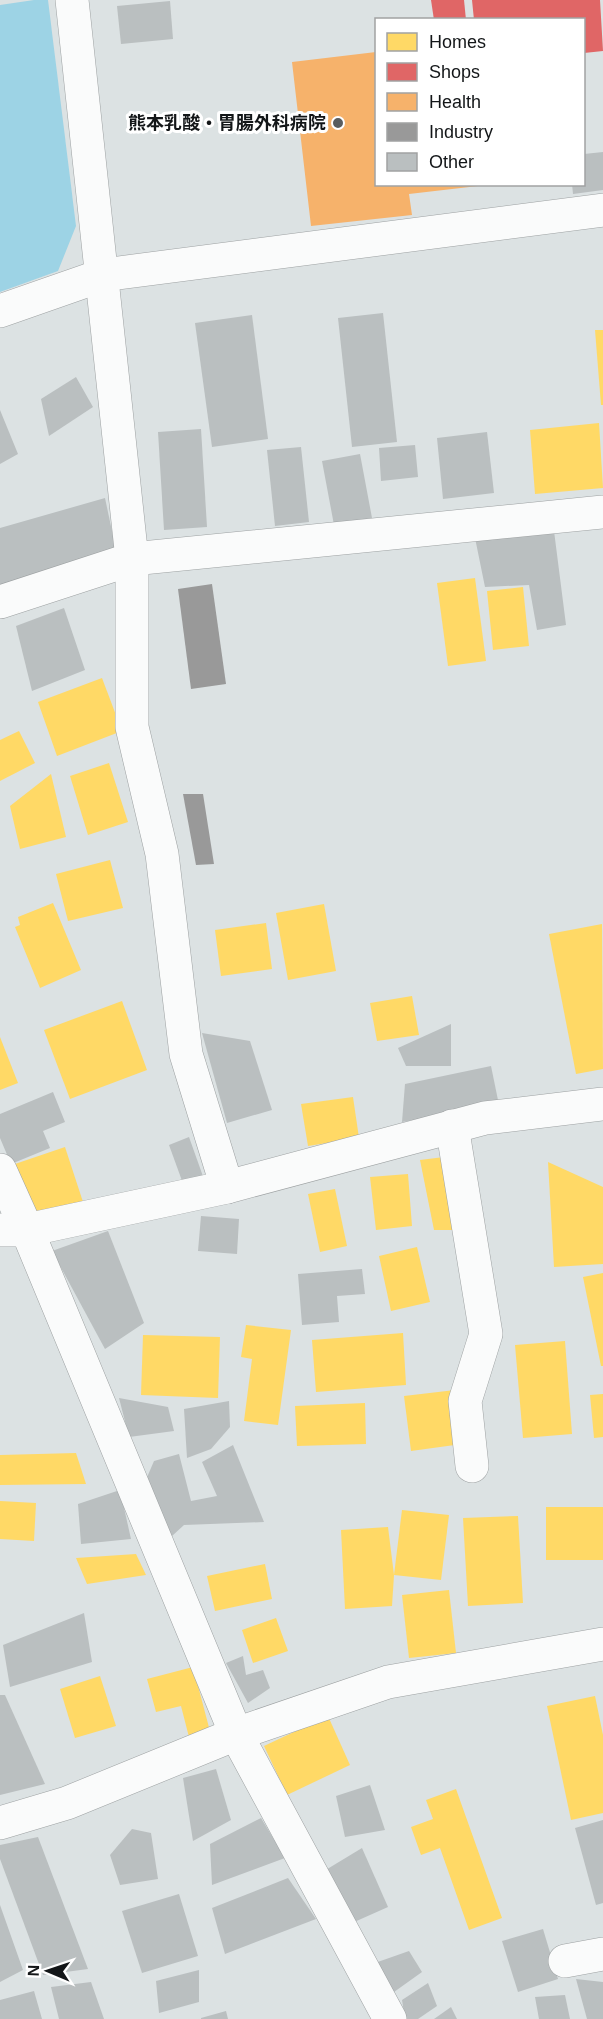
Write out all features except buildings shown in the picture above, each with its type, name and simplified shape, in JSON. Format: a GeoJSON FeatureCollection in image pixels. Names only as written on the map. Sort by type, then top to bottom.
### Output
{"type":"FeatureCollection","features":[{"type":"Feature","properties":{"kind":"street"},"geometry":{"type":"LineString","coordinates":[[72,0],[132,559],[132,727],[162,854],[186,1054],[227,1187]]}},
{"type":"Feature","properties":{"kind":"street"},"geometry":{"type":"LineString","coordinates":[[0,311],[103,275],[603,210]]}},
{"type":"Feature","properties":{"kind":"street"},"geometry":{"type":"LineString","coordinates":[[0,602],[132,559],[603,512]]}},
{"type":"Feature","properties":{"kind":"street"},"geometry":{"type":"LineString","coordinates":[[14,1230],[227,1187],[485,1118],[603,1104]]}},
{"type":"Feature","properties":{"kind":"street"},"geometry":{"type":"LineString","coordinates":[[452,1126],[486,1334],[465,1401],[472,1466]]}},
{"type":"Feature","properties":{"kind":"street"},"geometry":{"type":"LineString","coordinates":[[0,1170],[14,1230],[236,1734],[390,2019]]}},
{"type":"Feature","properties":{"kind":"street"},"geometry":{"type":"LineString","coordinates":[[0,1823],[67,1803],[236,1734],[388,1682],[603,1644]]}},
{"type":"Feature","properties":{"kind":"street"},"geometry":{"type":"LineString","coordinates":[[565,1961],[603,1954]]}},
{"type":"Feature","properties":{"kind":"shaded area"},"geometry":{"type":"Polygon","coordinates":[[[48,0],[76,226],[58,271],[0,292],[0,5],[48,0]]]}},
{"type":"Feature","properties":{"kind":"place","name":"熊本乳酸・胃腸外科病院"},"geometry":{"type":"Point","coordinates":[338,123]}}]}
